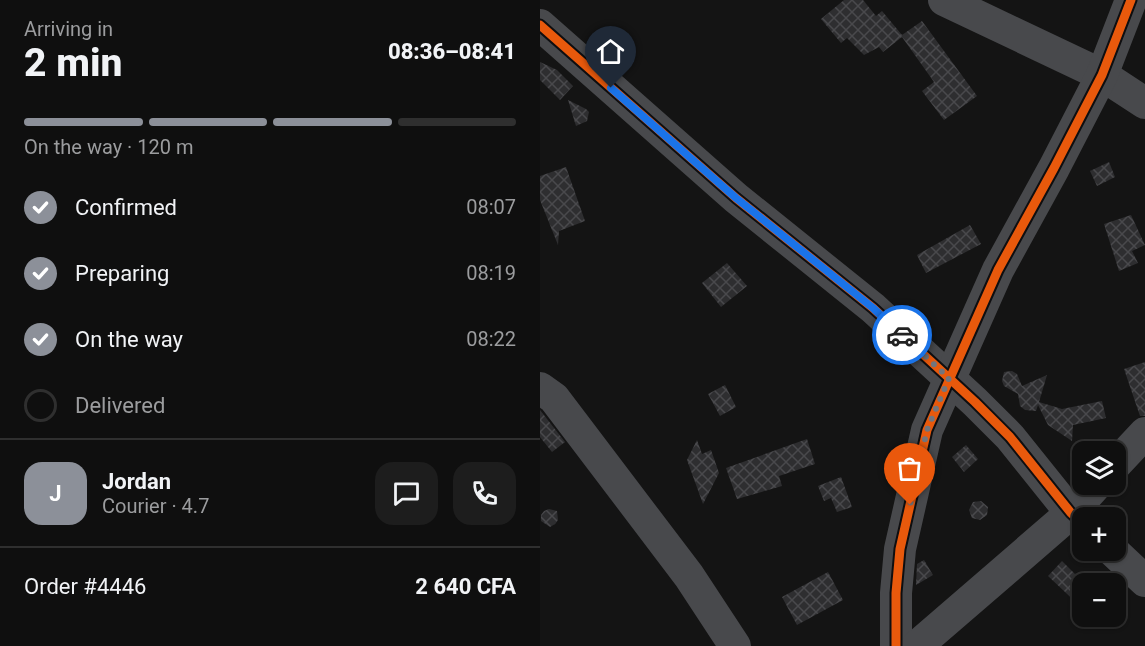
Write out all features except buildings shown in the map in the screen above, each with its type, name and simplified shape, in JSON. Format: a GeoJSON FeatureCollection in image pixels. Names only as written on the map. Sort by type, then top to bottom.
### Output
{"type":"FeatureCollection","features":[{"type":"Feature","properties":{"kind":"street"},"geometry":{"type":"LineString","coordinates":[[944,0],[1102,75],[1145,103]]}},
{"type":"Feature","properties":{"kind":"street"},"geometry":{"type":"LineString","coordinates":[[896,646],[896,593],[900,549],[927,430],[998,270],[1102,75],[1131,0]]}},
{"type":"Feature","properties":{"kind":"street"},"geometry":{"type":"LineString","coordinates":[[540,25],[736,198],[873,308],[1010,437],[1072,512]]}},
{"type":"Feature","properties":{"kind":"street"},"geometry":{"type":"LineString","coordinates":[[540,388],[554,398],[681,567],[735,646]]}},
{"type":"Feature","properties":{"kind":"street"},"geometry":{"type":"LineString","coordinates":[[1126,453],[1145,433]]}},
{"type":"Feature","properties":{"kind":"street"},"geometry":{"type":"LineString","coordinates":[[917,646],[1072,522]]}},
{"type":"Feature","properties":{"kind":"street"},"geometry":{"type":"LineString","coordinates":[[1124,561],[1145,581]]}},
{"type":"Feature","properties":{"kind":"cycle path"},"geometry":{"type":"LineString","coordinates":[[896,646],[896,593],[900,549],[927,430],[998,270],[1102,75],[1131,0]]}},
{"type":"Feature","properties":{"kind":"cycle path"},"geometry":{"type":"LineString","coordinates":[[540,25],[736,198],[873,308],[1010,437],[1072,514]]}},
{"type":"Feature","properties":{"kind":"way so far"},"geometry":{"type":"LineString","coordinates":[[902,335],[949,378],[927,430],[910,505]]}},
{"type":"Feature","properties":{"kind":"route"},"geometry":{"type":"LineString","coordinates":[[611,88],[736,198],[873,308],[902,335]]}}]}
